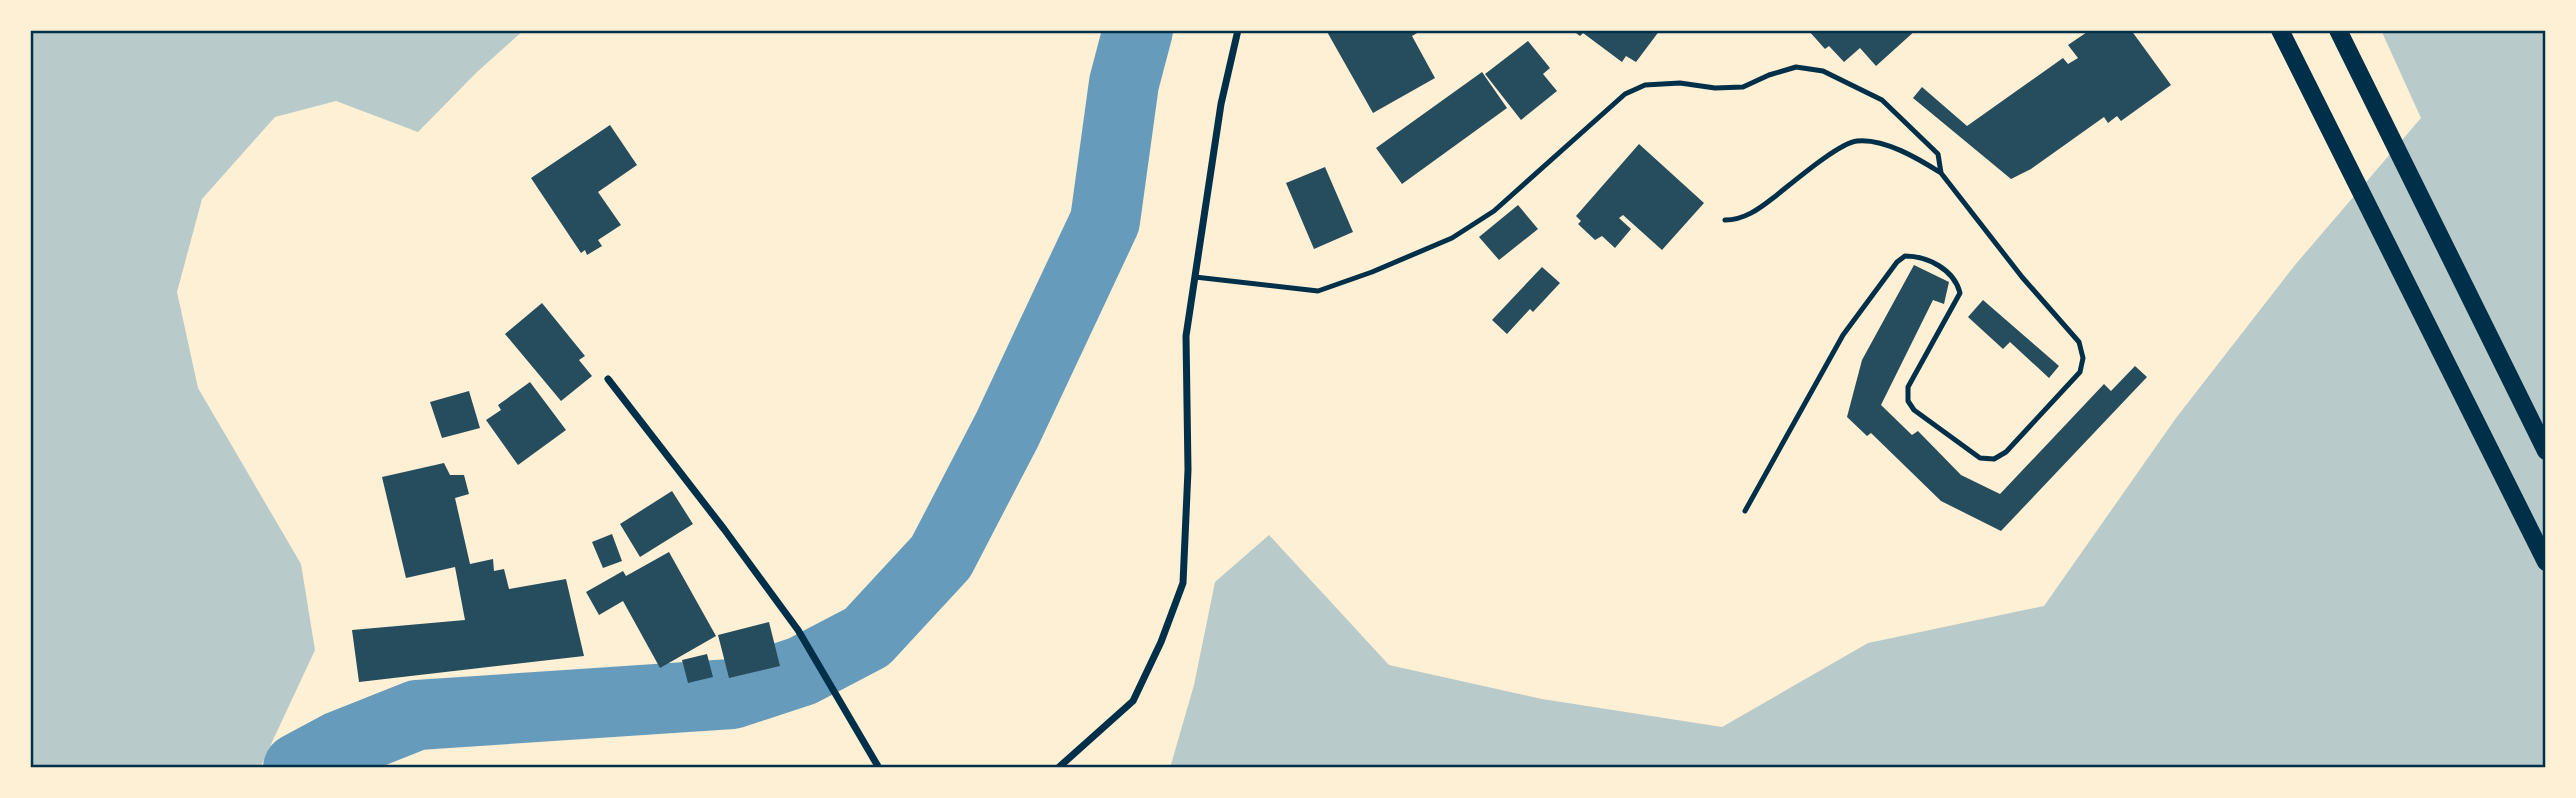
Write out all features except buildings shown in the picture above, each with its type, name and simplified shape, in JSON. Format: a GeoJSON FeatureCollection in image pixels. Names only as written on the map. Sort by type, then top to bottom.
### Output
{"type":"FeatureCollection","features":[{"type":"Feature","properties":{"kind":"main road"},"geometry":{"type":"LineString","coordinates":[[2280,30],[2546,562]]}},
{"type":"Feature","properties":{"kind":"main road"},"geometry":{"type":"LineString","coordinates":[[2338,30],[2546,452]]}},
{"type":"Feature","properties":{"kind":"street"},"geometry":{"type":"LineString","coordinates":[[1058,768],[1133,701],[1161,642],[1183,583],[1188,470],[1186,336],[1221,104],[1238,30]]}},
{"type":"Feature","properties":{"kind":"street"},"geometry":{"type":"LineString","coordinates":[[608,379],[724,528],[798,631],[878,768]]}},
{"type":"Feature","properties":{"kind":"lane"},"geometry":{"type":"LineString","coordinates":[[1195,277],[1318,291],[1452,238],[1494,211],[1625,94],[1645,85],[1680,83],[1715,88],[1743,87],[1796,67],[1823,71],[1882,100],[1938,154],[1941,173]]}},
{"type":"Feature","properties":{"kind":"lane"},"geometry":{"type":"LineString","coordinates":[[1725,220],[1742,217],[1760,208],[1839,149],[1855,141],[1873,142],[1913,156],[1941,173],[2022,277],[2079,342],[2083,358],[2080,372],[2006,452],[1994,459],[1980,458],[1914,410],[1908,401],[1908,387],[1960,293],[1957,282],[1949,271],[1915,256],[1905,256],[1896,262],[1843,335],[1745,511]]}},
{"type":"Feature","properties":{"kind":"shaded area"},"geometry":{"type":"Polygon","coordinates":[[[30,30],[524,30],[477,72],[418,132],[336,101],[275,117],[202,199],[177,292],[198,388],[301,564],[315,650],[260,768],[30,768],[30,30]]]}},
{"type":"Feature","properties":{"kind":"shaded area"},"geometry":{"type":"Polygon","coordinates":[[[2381,30],[2546,30],[2546,768],[1170,768],[1194,685],[1215,582],[1269,535],[1389,665],[1542,699],[1722,727],[1868,643],[2044,606],[2176,418],[2295,265],[2421,118],[2381,30]]]}},
{"type":"Feature","properties":{"kind":"waterway"},"geometry":{"type":"LineString","coordinates":[[298,768],[339,746],[417,715],[732,694],[802,671],[867,637],[941,557],[1007,430],[1105,221],[1124,83],[1138,30]]}}]}
